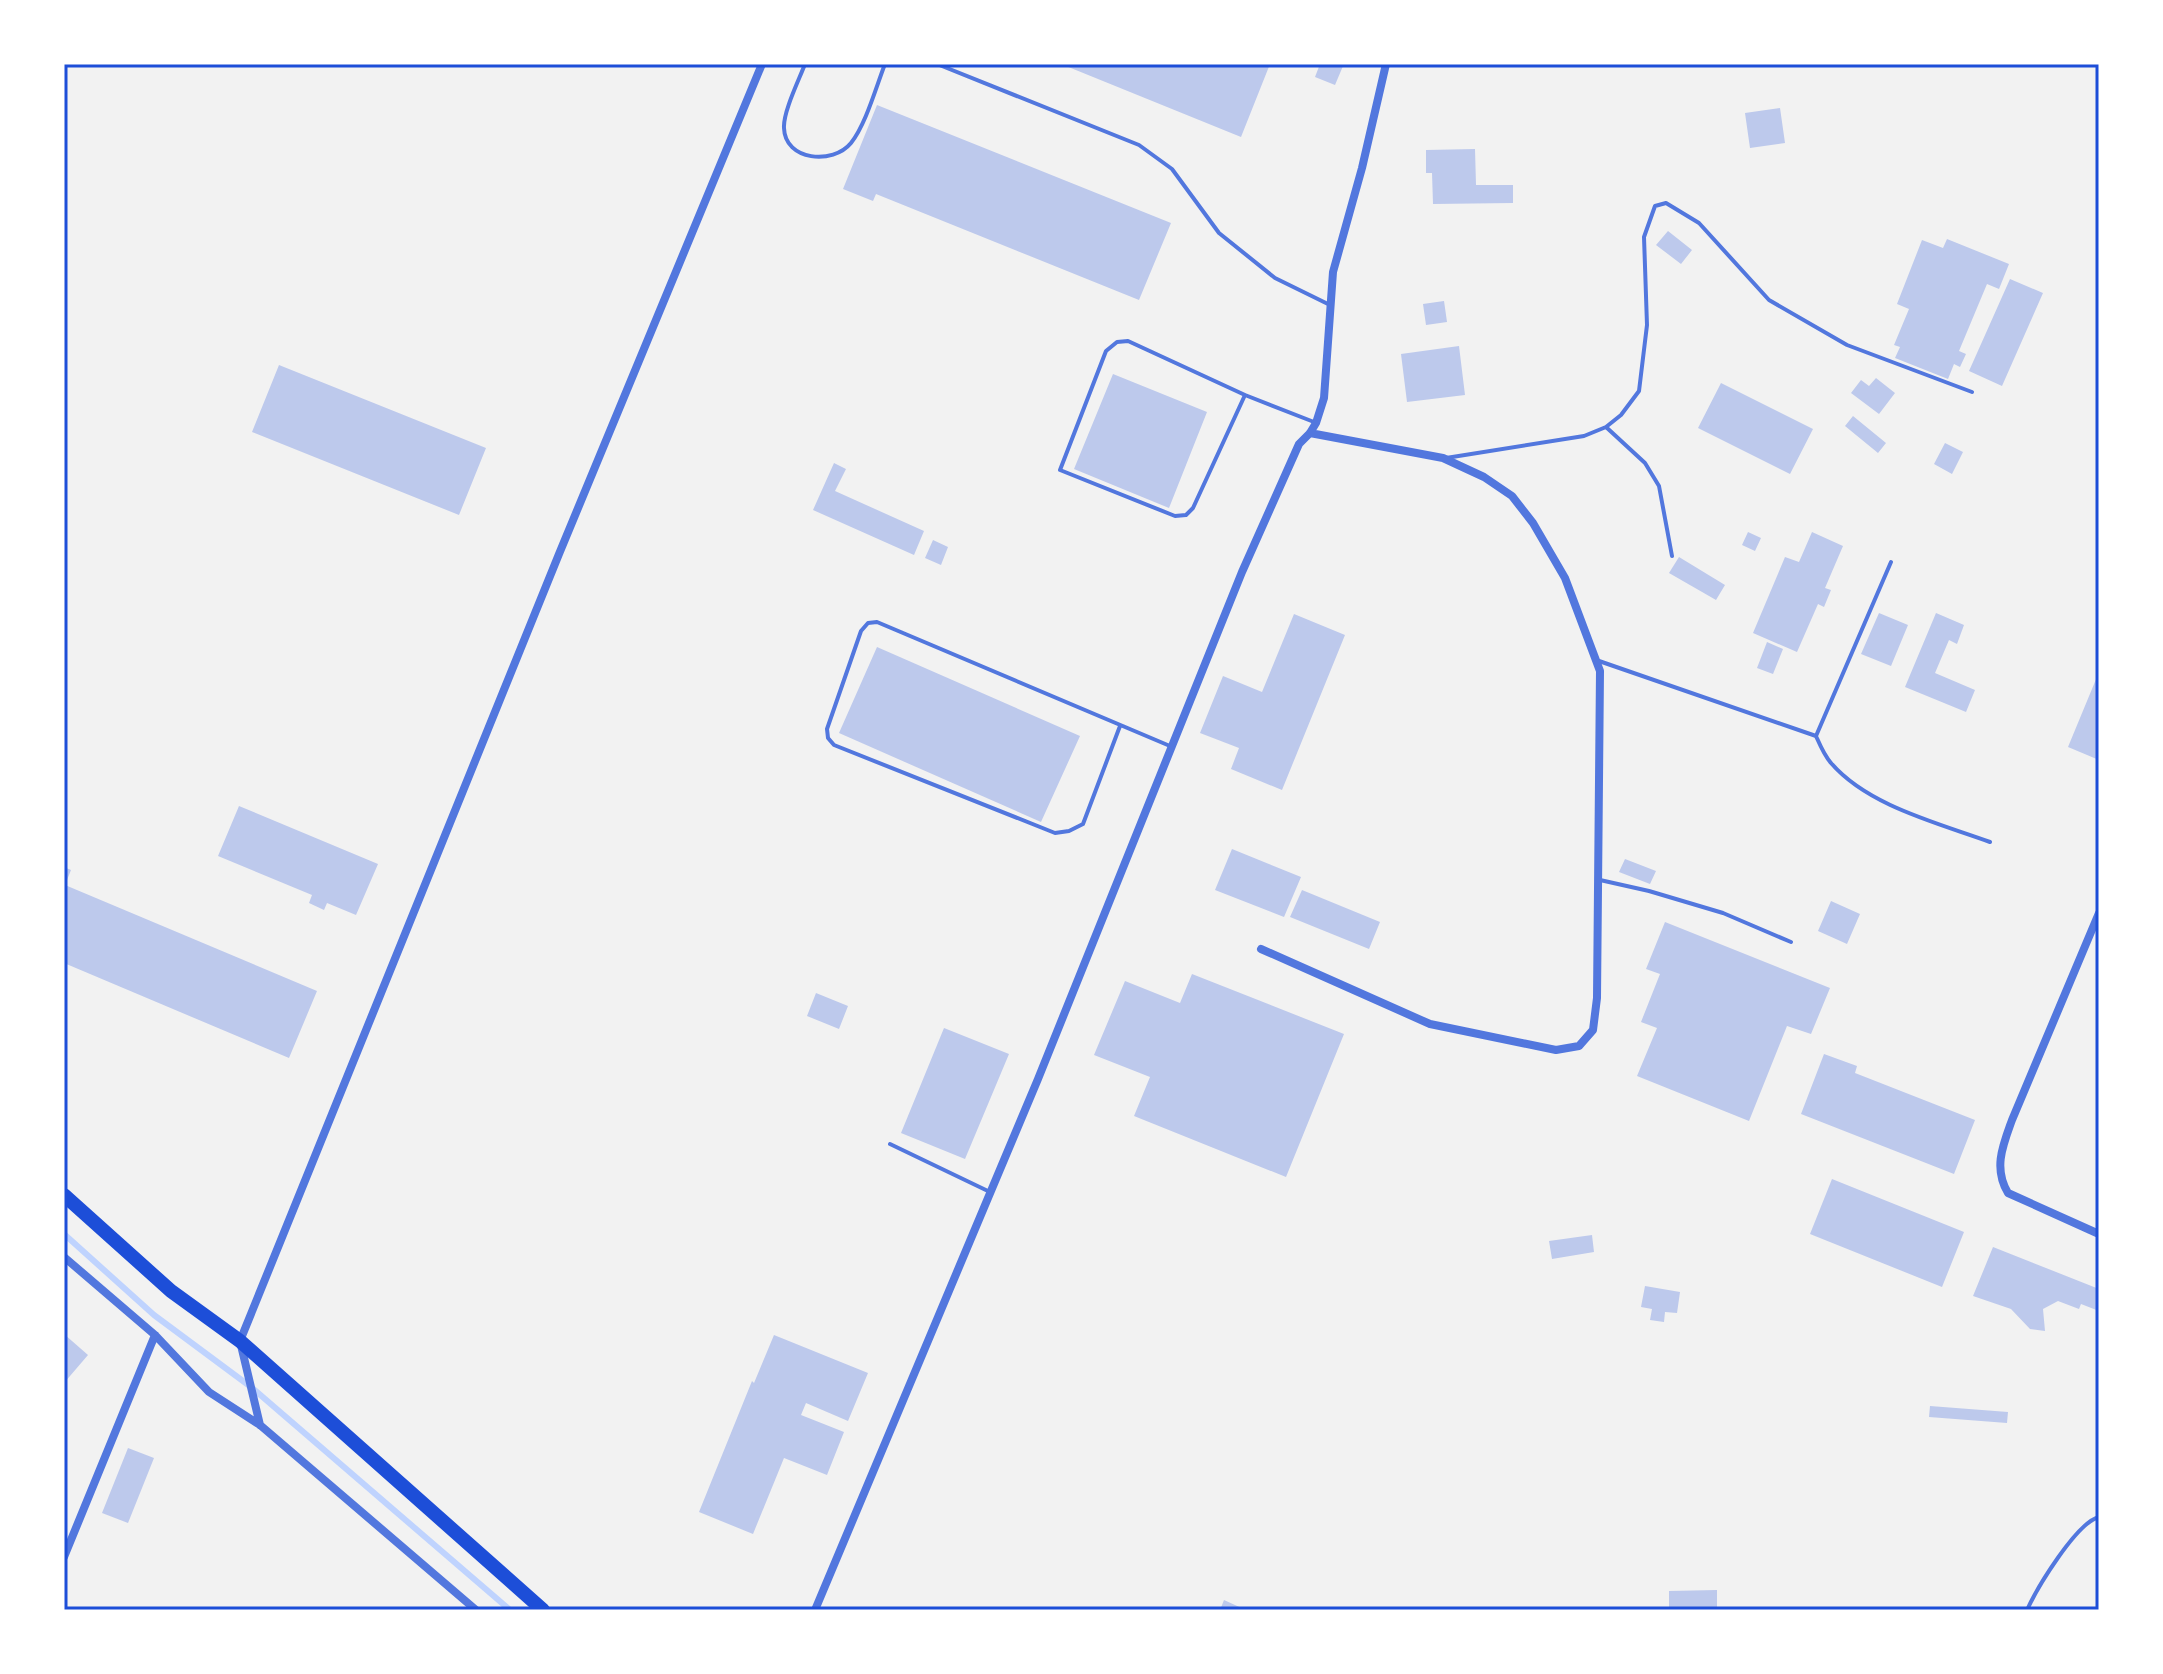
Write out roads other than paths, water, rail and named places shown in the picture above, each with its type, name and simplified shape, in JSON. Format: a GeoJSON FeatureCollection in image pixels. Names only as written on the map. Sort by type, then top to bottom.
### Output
{"type":"FeatureCollection","features":[{"type":"Feature","properties":{"kind":"main road"},"geometry":{"type":"LineString","coordinates":[[64,1195],[171,1291],[240,1341],[543,1610]]}},
{"type":"Feature","properties":{"kind":"street"},"geometry":{"type":"LineString","coordinates":[[260,1425],[240,1341],[559,554],[762,64]]}},
{"type":"Feature","properties":{"kind":"street"},"geometry":{"type":"LineString","coordinates":[[815,1610],[990,1192],[1242,572],[1299,444],[1316,423],[1324,398],[1333,272],[1362,168],[1386,64]]}},
{"type":"Feature","properties":{"kind":"street"},"geometry":{"type":"LineString","coordinates":[[1261,949],[1430,1024],[1556,1050],[1579,1046],[1593,1030],[1597,998],[1600,671],[1565,578],[1533,523],[1512,496],[1484,477],[1443,458],[1310,433]]}},
{"type":"Feature","properties":{"kind":"street"},"geometry":{"type":"LineString","coordinates":[[2099,913],[2012,1120],[1999,1170],[2008,1193],[2099,1234]]}},
{"type":"Feature","properties":{"kind":"street"},"geometry":{"type":"LineString","coordinates":[[64,1257],[155,1335],[209,1392],[260,1425],[476,1610]]}},
{"type":"Feature","properties":{"kind":"street"},"geometry":{"type":"LineString","coordinates":[[64,1557],[155,1335]]}},
{"type":"Feature","properties":{"kind":"lane"},"geometry":{"type":"LineString","coordinates":[[805,64],[783,125],[785,137],[791,146],[814,157],[838,153],[851,143],[885,64]]}},
{"type":"Feature","properties":{"kind":"lane"},"geometry":{"type":"LineString","coordinates":[[937,64],[1139,145],[1172,169],[1219,233],[1275,278],[1330,305]]}},
{"type":"Feature","properties":{"kind":"lane"},"geometry":{"type":"LineString","coordinates":[[1443,458],[1584,436],[1606,427],[1621,415],[1639,391],[1647,325],[1644,237],[1655,206],[1666,203],[1699,223],[1769,300],[1847,345],[1972,392]]}},
{"type":"Feature","properties":{"kind":"lane"},"geometry":{"type":"LineString","coordinates":[[1245,395],[1193,508],[1186,515],[1175,516],[1060,470],[1106,351],[1117,342],[1128,341],[1245,395],[1316,423]]}},
{"type":"Feature","properties":{"kind":"lane"},"geometry":{"type":"LineString","coordinates":[[1606,427],[1645,463],[1659,486],[1672,556]]}},
{"type":"Feature","properties":{"kind":"lane"},"geometry":{"type":"LineString","coordinates":[[1816,736],[1891,562]]}},
{"type":"Feature","properties":{"kind":"lane"},"geometry":{"type":"LineString","coordinates":[[1120,726],[1083,824],[1055,833],[834,745],[828,738],[827,729],[861,631],[868,623],[877,622],[1170,746]]}},
{"type":"Feature","properties":{"kind":"lane"},"geometry":{"type":"LineString","coordinates":[[1597,660],[1816,736],[1828,760],[1846,778],[1904,812],[1990,842]]}},
{"type":"Feature","properties":{"kind":"lane"},"geometry":{"type":"LineString","coordinates":[[1597,880],[1649,891],[1723,913],[1791,942]]}},
{"type":"Feature","properties":{"kind":"lane"},"geometry":{"type":"LineString","coordinates":[[890,1144],[990,1192]]}},
{"type":"Feature","properties":{"kind":"lane"},"geometry":{"type":"LineString","coordinates":[[2027,1610],[2063,1550],[2091,1519],[2099,1517]]}},
{"type":"Feature","properties":{"kind":"waterway"},"geometry":{"type":"LineString","coordinates":[[64,1234],[154,1315],[251,1387],[510,1610]]}}]}
